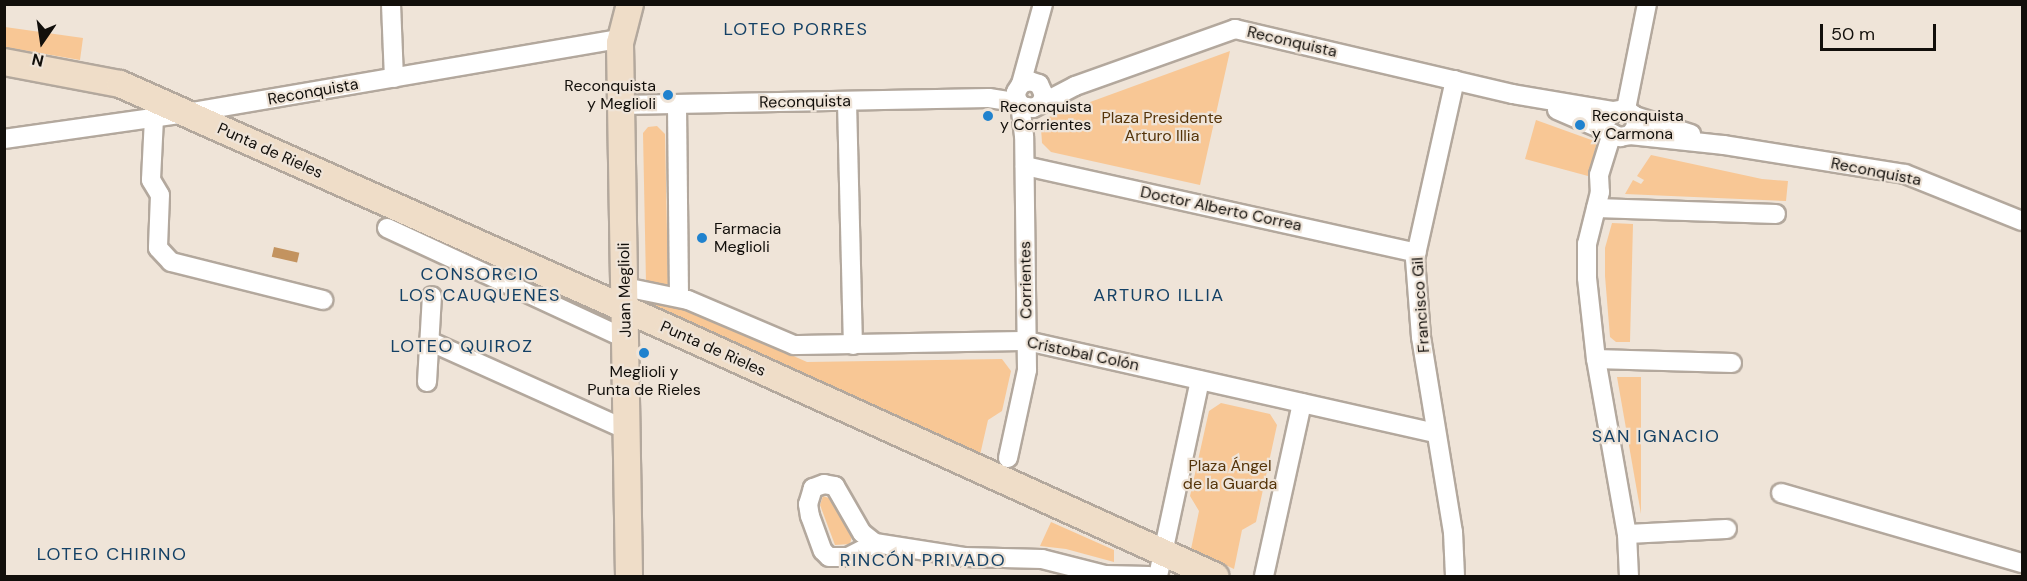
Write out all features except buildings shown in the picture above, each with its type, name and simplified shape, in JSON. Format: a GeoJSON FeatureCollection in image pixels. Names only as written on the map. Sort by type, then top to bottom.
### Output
{"type":"FeatureCollection","features":[{"type":"Feature","properties":{"kind":"street"},"geometry":{"type":"LineString","coordinates":[[391,4],[394,78]]}},
{"type":"Feature","properties":{"kind":"street","name":"Juan Meglioli"},"geometry":{"type":"LineString","coordinates":[[629,576],[621,39],[630,4]]}},
{"type":"Feature","properties":{"kind":"street","name":"Corrientes"},"geometry":{"type":"LineString","coordinates":[[1008,458],[1027,370],[1024,136],[1034,44],[1043,4]]}},
{"type":"Feature","properties":{"kind":"street"},"geometry":{"type":"LineString","coordinates":[[1619,134],[1608,123],[1625,112],[1647,4]]}},
{"type":"Feature","properties":{"kind":"street","name":"Reconquista"},"geometry":{"type":"LineString","coordinates":[[621,105],[847,102],[1029,95],[1075,86],[1235,29],[1513,94],[1625,112],[1724,145]]}},
{"type":"Feature","properties":{"kind":"street","name":"Reconquista"},"geometry":{"type":"LineString","coordinates":[[4,139],[186,113],[621,39]]}},
{"type":"Feature","properties":{"kind":"street","name":"Punta de Rieles"},"geometry":{"type":"LineString","coordinates":[[4,62],[120,84],[625,299],[1161,565],[1215,576]]}},
{"type":"Feature","properties":{"kind":"street","name":"Francisco Gil"},"geometry":{"type":"LineString","coordinates":[[1455,80],[1416,253],[1421,337],[1453,532],[1455,576]]}},
{"type":"Feature","properties":{"kind":"street","name":"Reconquista"},"geometry":{"type":"LineString","coordinates":[[1513,94],[1619,134],[1724,145],[1905,174],[2022,222]]}},
{"type":"Feature","properties":{"kind":"street"},"geometry":{"type":"LineString","coordinates":[[847,102],[853,345]]}},
{"type":"Feature","properties":{"kind":"street"},"geometry":{"type":"LineString","coordinates":[[677,105],[679,297]]}},
{"type":"Feature","properties":{"kind":"street"},"geometry":{"type":"LineString","coordinates":[[1619,134],[1636,127],[1625,112]]}},
{"type":"Feature","properties":{"kind":"street"},"geometry":{"type":"LineString","coordinates":[[154,118],[151,180],[160,195],[158,248],[171,262],[323,300]]}},
{"type":"Feature","properties":{"kind":"street"},"geometry":{"type":"LineString","coordinates":[[1619,134],[1609,178],[1598,200],[1587,244],[1587,278],[1596,359],[1626,534],[1629,576]]}},
{"type":"Feature","properties":{"kind":"street","name":"Doctor Alberto Correa"},"geometry":{"type":"LineString","coordinates":[[1024,166],[1416,253]]}},
{"type":"Feature","properties":{"kind":"street"},"geometry":{"type":"LineString","coordinates":[[1598,200],[1776,214]]}},
{"type":"Feature","properties":{"kind":"street"},"geometry":{"type":"LineString","coordinates":[[387,228],[626,339]]}},
{"type":"Feature","properties":{"kind":"street"},"geometry":{"type":"LineString","coordinates":[[427,382],[432,296]]}},
{"type":"Feature","properties":{"kind":"street","name":"Cristobal Colón"},"geometry":{"type":"LineString","coordinates":[[625,299],[679,297],[794,345],[1027,341],[1436,433]]}},
{"type":"Feature","properties":{"kind":"street"},"geometry":{"type":"LineString","coordinates":[[429,341],[627,430]]}},
{"type":"Feature","properties":{"kind":"street"},"geometry":{"type":"LineString","coordinates":[[1596,359],[1732,363]]}},
{"type":"Feature","properties":{"kind":"street"},"geometry":{"type":"LineString","coordinates":[[1161,565],[1200,380]]}},
{"type":"Feature","properties":{"kind":"street"},"geometry":{"type":"LineString","coordinates":[[1264,576],[1302,403]]}},
{"type":"Feature","properties":{"kind":"street"},"geometry":{"type":"LineString","coordinates":[[1781,493],[2022,563]]}},
{"type":"Feature","properties":{"kind":"street"},"geometry":{"type":"LineString","coordinates":[[1626,534],[1727,529]]}},
{"type":"Feature","properties":{"kind":"street","name":"Francisco Gil"},"geometry":{"type":"LineString","coordinates":[[1442,576],[1453,532]]}},
{"type":"Feature","properties":{"kind":"street"},"geometry":{"type":"LineString","coordinates":[[874,543],[964,557],[1042,559],[1105,575],[1149,576]]}},
{"type":"Feature","properties":{"kind":"green space"},"geometry":{"type":"Polygon","coordinates":[[[5,27],[83,38],[80,60],[5,47],[5,27]]]}},
{"type":"Feature","properties":{"kind":"green space","name":"Plaza Presidente Arturo Illia"},"geometry":{"type":"Polygon","coordinates":[[[1230,51],[1200,185],[1051,152],[1042,143],[1041,128],[1049,117],[1230,51]]]}},
{"type":"Feature","properties":{"kind":"green space"},"geometry":{"type":"Polygon","coordinates":[[[1536,120],[1597,142],[1588,176],[1525,159],[1536,120]]]}},
{"type":"Feature","properties":{"kind":"green space"},"geometry":{"type":"Polygon","coordinates":[[[657,126],[665,134],[668,284],[660,288],[646,283],[643,133],[648,127],[657,126]]]}},
{"type":"Feature","properties":{"kind":"green space"},"geometry":{"type":"Polygon","coordinates":[[[1651,155],[1762,179],[1788,181],[1786,201],[1625,194],[1633,180],[1641,184],[1644,180],[1637,176],[1651,155]]]}},
{"type":"Feature","properties":{"kind":"green space"},"geometry":{"type":"Polygon","coordinates":[[[1612,223],[1633,224],[1630,342],[1616,342],[1610,337],[1605,248],[1612,223]]]}},
{"type":"Feature","properties":{"kind":"green space"},"geometry":{"type":"Polygon","coordinates":[[[660,297],[807,362],[1002,359],[1011,371],[1002,411],[988,420],[980,455],[646,302],[646,298],[660,297]]]}},
{"type":"Feature","properties":{"kind":"green space"},"geometry":{"type":"Polygon","coordinates":[[[1617,377],[1641,377],[1641,514],[1617,377]]]}},
{"type":"Feature","properties":{"kind":"green space","name":"Plaza Ángel de la Guarda"},"geometry":{"type":"Polygon","coordinates":[[[1221,403],[1270,414],[1277,425],[1256,522],[1242,530],[1234,569],[1191,549],[1199,511],[1190,496],[1209,411],[1221,403]]]}},
{"type":"Feature","properties":{"kind":"green space"},"geometry":{"type":"Polygon","coordinates":[[[823,496],[829,498],[852,536],[850,544],[835,545],[820,505],[823,496]]]}},
{"type":"Feature","properties":{"kind":"green space"},"geometry":{"type":"Polygon","coordinates":[[[1051,522],[1114,550],[1114,562],[1066,549],[1040,546],[1051,522]]]}},
{"type":"Feature","properties":{"kind":"shaded area"},"geometry":{"type":"Polygon","coordinates":[[[274,247],[299,253],[297,263],[272,257],[274,247]]]}},
{"type":"Feature","properties":{"kind":"place","name":"Reconquista y Meglioli"},"geometry":{"type":"Point","coordinates":[668,95]}},
{"type":"Feature","properties":{"kind":"place","name":"Reconquista y Corrientes"},"geometry":{"type":"Point","coordinates":[988,116]}},
{"type":"Feature","properties":{"kind":"place","name":"Reconquista y Carmona"},"geometry":{"type":"Point","coordinates":[1580,125]}},
{"type":"Feature","properties":{"kind":"place","name":"Farmacia Meglioli"},"geometry":{"type":"Point","coordinates":[702,238]}},
{"type":"Feature","properties":{"kind":"place","name":"Meglioli y Punta de Rieles"},"geometry":{"type":"Point","coordinates":[644,353]}},
{"type":"Feature","properties":{"kind":"district","name":"LOTEO PORRES"},"geometry":{"type":"Point","coordinates":[796,29]}},
{"type":"Feature","properties":{"kind":"district","name":"CONSORCIO LOS CAUQUENES"},"geometry":{"type":"Point","coordinates":[480,285]}},
{"type":"Feature","properties":{"kind":"district","name":"ARTURO ILLIA"},"geometry":{"type":"Point","coordinates":[1159,295]}},
{"type":"Feature","properties":{"kind":"district","name":"LOTEO QUIROZ"},"geometry":{"type":"Point","coordinates":[462,346]}},
{"type":"Feature","properties":{"kind":"district","name":"SAN IGNACIO"},"geometry":{"type":"Point","coordinates":[1656,436]}},
{"type":"Feature","properties":{"kind":"district","name":"LOTEO CHIRINO"},"geometry":{"type":"Point","coordinates":[112,554]}},
{"type":"Feature","properties":{"kind":"district","name":"RINCÓN PRIVADO"},"geometry":{"type":"Point","coordinates":[923,560]}}]}
